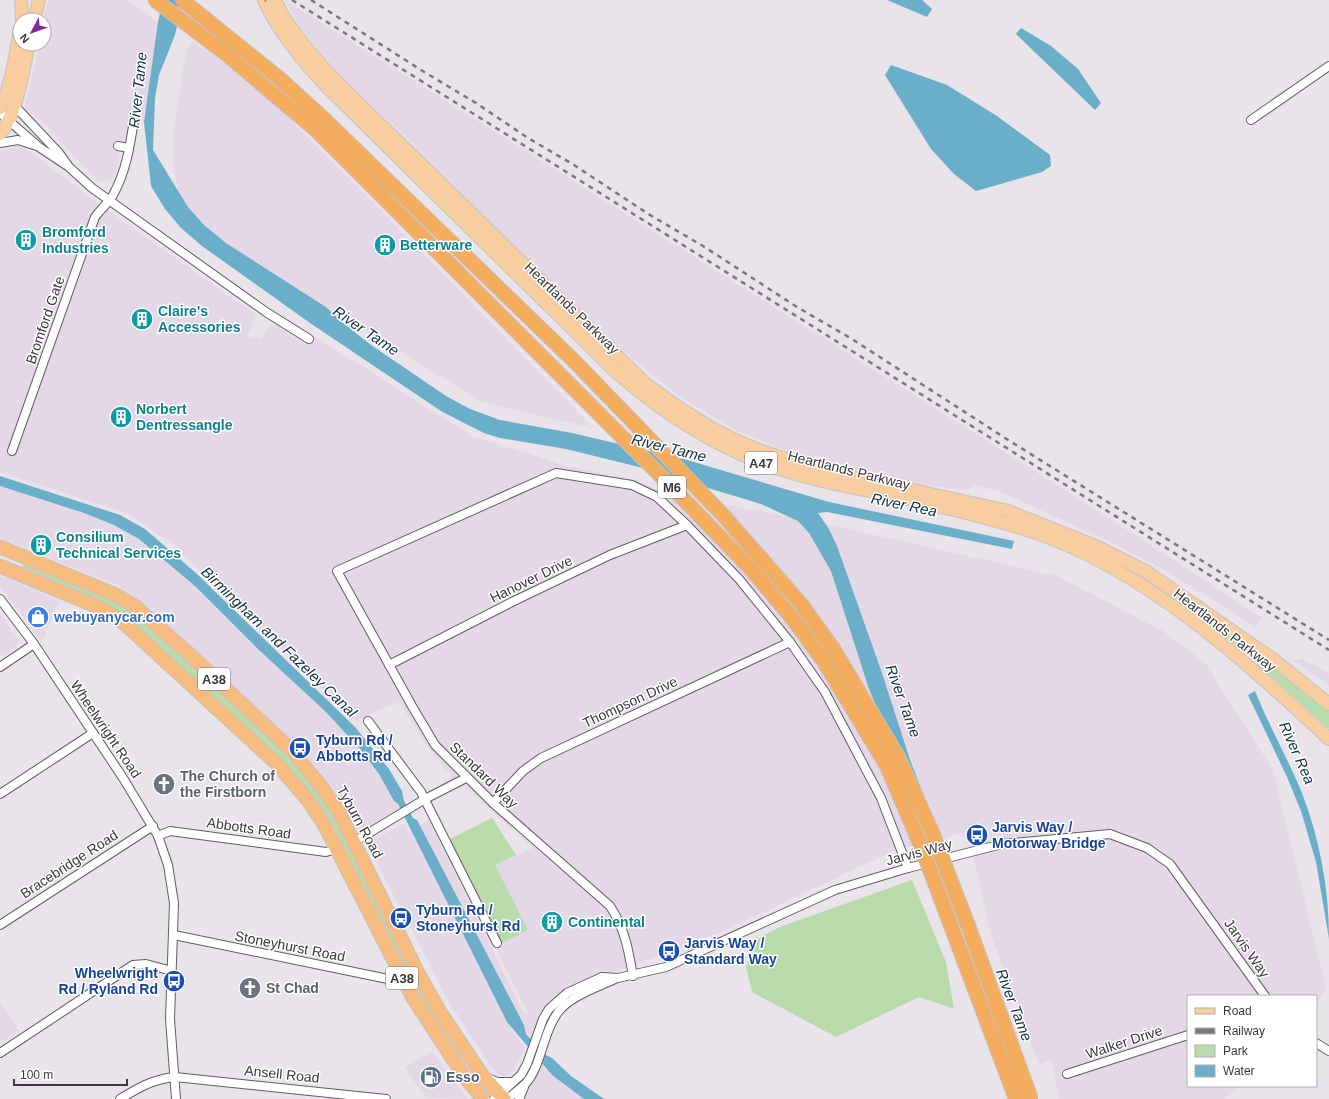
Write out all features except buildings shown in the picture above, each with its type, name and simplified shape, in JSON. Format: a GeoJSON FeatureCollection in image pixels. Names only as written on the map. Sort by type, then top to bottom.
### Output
{"type":"FeatureCollection","features":[{"type":"Feature","properties":{"kind":"highway","name":"M6"},"geometry":{"type":"LineString","coordinates":[[155,0],[226,54],[317,131],[665,480],[751,569],[792,619],[823,660],[887,766],[924,853],[1016,1099]]}},
{"type":"Feature","properties":{"kind":"highway","name":"M6"},"geometry":{"type":"LineString","coordinates":[[182,0],[280,79],[326,121],[575,362],[723,515],[801,604],[834,650],[898,757],[932,832],[967,921],[1031,1099]]}},
{"type":"Feature","properties":{"kind":"highway","name":"Tyburn Road"},"geometry":{"type":"LineString","coordinates":[[0,546],[116,595],[136,607],[292,751],[334,806],[354,842],[418,973],[440,1012],[482,1075],[501,1098]]}},
{"type":"Feature","properties":{"kind":"highway","name":"A38"},"geometry":{"type":"LineString","coordinates":[[0,566],[105,610],[126,624],[277,764],[307,799],[324,824],[400,973],[438,1038],[464,1076],[483,1099]]}},
{"type":"Feature","properties":{"kind":"main road"},"geometry":{"type":"LineString","coordinates":[[21,0],[22,12]]}},
{"type":"Feature","properties":{"kind":"main road"},"geometry":{"type":"LineString","coordinates":[[36,12],[39,0]]}},
{"type":"Feature","properties":{"kind":"main road","name":"Heartlands Parkway"},"geometry":{"type":"LineString","coordinates":[[264,0],[288,33],[376,120],[646,384],[678,407],[735,440],[792,461],[826,471],[1008,511],[1098,546],[1146,572],[1274,660],[1329,704]]}},
{"type":"Feature","properties":{"kind":"main road","name":"Heartlands Parkway"},"geometry":{"type":"LineString","coordinates":[[275,0],[288,33],[302,60],[326,86],[615,370],[642,395],[671,416],[701,435],[762,463],[825,482],[1000,521],[1041,535],[1104,563],[1182,612],[1268,682],[1329,739]]}},
{"type":"Feature","properties":{"kind":"main road"},"geometry":{"type":"LineString","coordinates":[[2,103],[14,52]]}},
{"type":"Feature","properties":{"kind":"main road"},"geometry":{"type":"LineString","coordinates":[[0,134],[5,116],[15,105],[27,52]]}},
{"type":"Feature","properties":{"kind":"street"},"geometry":{"type":"LineString","coordinates":[[1251,120],[1329,66]]}},
{"type":"Feature","properties":{"kind":"street"},"geometry":{"type":"LineString","coordinates":[[2,103],[15,105],[69,166],[107,200],[266,312],[309,339]]}},
{"type":"Feature","properties":{"kind":"street"},"geometry":{"type":"LineString","coordinates":[[5,116],[39,147],[69,166]]}},
{"type":"Feature","properties":{"kind":"street","name":"Bromford Gate"},"geometry":{"type":"LineString","coordinates":[[12,451],[95,217],[107,200],[112,197],[121,177],[129,148],[134,120]]}},
{"type":"Feature","properties":{"kind":"street"},"geometry":{"type":"LineString","coordinates":[[0,143],[18,140],[39,147]]}},
{"type":"Feature","properties":{"kind":"street"},"geometry":{"type":"LineString","coordinates":[[118,146],[129,148]]}},
{"type":"Feature","properties":{"kind":"street","name":"Standard Way"},"geometry":{"type":"LineString","coordinates":[[633,976],[626,936],[619,920],[610,906],[493,803],[466,778],[435,744],[389,665],[337,570],[556,473],[632,485],[657,497],[687,525]]}},
{"type":"Feature","properties":{"kind":"street"},"geometry":{"type":"LineString","coordinates":[[687,525],[739,579],[790,642],[825,692],[881,798],[908,868]]}},
{"type":"Feature","properties":{"kind":"street","name":"Hanover Drive"},"geometry":{"type":"LineString","coordinates":[[389,665],[516,600],[598,561],[687,525]]}},
{"type":"Feature","properties":{"kind":"street","name":"Wheelwright Road"},"geometry":{"type":"LineString","coordinates":[[0,599],[34,644],[93,733],[158,836],[168,865],[172,886],[174,935],[170,1019],[176,1099]]}},
{"type":"Feature","properties":{"kind":"street","name":"Thompson Drive"},"geometry":{"type":"LineString","coordinates":[[493,803],[523,771],[541,758],[790,642]]}},
{"type":"Feature","properties":{"kind":"street"},"geometry":{"type":"LineString","coordinates":[[0,667],[34,644]]}},
{"type":"Feature","properties":{"kind":"street"},"geometry":{"type":"LineString","coordinates":[[368,721],[425,799],[497,943]]}},
{"type":"Feature","properties":{"kind":"street"},"geometry":{"type":"LineString","coordinates":[[0,794],[93,733]]}},
{"type":"Feature","properties":{"kind":"street"},"geometry":{"type":"LineString","coordinates":[[354,842],[425,799],[466,778]]}},
{"type":"Feature","properties":{"kind":"street","name":"Bracebridge Road"},"geometry":{"type":"LineString","coordinates":[[0,925],[153,826]]}},
{"type":"Feature","properties":{"kind":"street","name":"Abbotts Road"},"geometry":{"type":"LineString","coordinates":[[158,836],[170,830],[326,852],[337,848]]}},
{"type":"Feature","properties":{"kind":"street","name":"Jarvis Way"},"geometry":{"type":"LineString","coordinates":[[501,1098],[513,1082],[521,1075],[527,1064],[538,1033],[549,1009],[567,993],[602,977],[618,978],[633,976],[666,967],[835,890],[929,862],[1002,844],[1110,834],[1141,845],[1170,864],[1264,995]]}},
{"type":"Feature","properties":{"kind":"street","name":"Stoneyhurst Road"},"geometry":{"type":"LineString","coordinates":[[174,935],[388,978],[400,973]]}},
{"type":"Feature","properties":{"kind":"street"},"geometry":{"type":"LineString","coordinates":[[0,1053],[133,965],[146,964],[172,971]]}},
{"type":"Feature","properties":{"kind":"street","name":"Jarvis Way"},"geometry":{"type":"LineString","coordinates":[[526,1083],[533,1071],[544,1040],[560,1010],[581,996],[618,978]]}},
{"type":"Feature","properties":{"kind":"street","name":"Walker Drive"},"geometry":{"type":"LineString","coordinates":[[1067,1074],[1187,1034]]}},
{"type":"Feature","properties":{"kind":"street"},"geometry":{"type":"LineString","coordinates":[[1319,1045],[1329,1051]]}},
{"type":"Feature","properties":{"kind":"street"},"geometry":{"type":"LineString","coordinates":[[482,1075],[497,1082],[513,1082]]}},
{"type":"Feature","properties":{"kind":"street","name":"Ansell Road"},"geometry":{"type":"LineString","coordinates":[[120,1099],[143,1084],[159,1079],[175,1077],[386,1099]]}},
{"type":"Feature","properties":{"kind":"street"},"geometry":{"type":"LineString","coordinates":[[501,1098],[526,1083]]}},
{"type":"Feature","properties":{"kind":"street"},"geometry":{"type":"LineString","coordinates":[[519,1099],[526,1083]]}},
{"type":"Feature","properties":{"kind":"shaded area"},"geometry":{"type":"Polygon","coordinates":[[[49,0],[127,0],[158,22],[144,122],[128,121],[127,138],[117,141],[116,148],[119,156],[116,174],[109,181],[97,181],[42,121],[24,109],[38,52],[52,52],[52,12],[45,12],[49,0]]]}},
{"type":"Feature","properties":{"kind":"shaded area"},"geometry":{"type":"Polygon","coordinates":[[[285,0],[978,435],[1262,618],[1255,627],[1168,572],[1113,543],[1001,492],[975,485],[967,490],[921,485],[805,458],[735,430],[677,394],[611,341],[529,262],[385,117],[339,75],[300,28],[285,0]]]}},
{"type":"Feature","properties":{"kind":"shaded area"},"geometry":{"type":"Polygon","coordinates":[[[193,41],[216,57],[285,114],[385,214],[593,428],[482,402],[226,243],[204,225],[188,207],[179,192],[174,172],[173,136],[186,51],[193,41]]]}},
{"type":"Feature","properties":{"kind":"shaded area"},"geometry":{"type":"Polygon","coordinates":[[[18,147],[25,148],[114,215],[254,313],[255,317],[248,336],[261,339],[269,327],[276,325],[306,346],[314,336],[472,436],[567,466],[635,480],[663,492],[839,527],[1057,576],[1163,631],[1205,663],[1273,770],[1326,989],[1317,1003],[1317,995],[1187,995],[1187,1087],[1241,1087],[1224,1099],[1059,1099],[1052,1060],[1039,1065],[991,935],[974,859],[963,833],[893,851],[726,930],[602,977],[558,1000],[535,1042],[527,1033],[525,1023],[520,1016],[507,1022],[525,1049],[514,1070],[509,1075],[500,1076],[492,1067],[446,997],[367,843],[404,824],[408,831],[429,820],[524,1014],[528,1012],[495,947],[528,930],[495,865],[533,848],[463,786],[444,795],[438,787],[451,777],[451,775],[433,755],[399,702],[371,713],[356,721],[172,544],[129,514],[0,472],[0,152],[4,149],[18,147]]]}},
{"type":"Feature","properties":{"kind":"shaded area"},"geometry":{"type":"Polygon","coordinates":[[[0,486],[83,513],[114,525],[139,539],[157,553],[195,586],[259,650],[326,712],[361,750],[379,774],[394,801],[403,813],[398,809],[359,833],[332,787],[307,756],[149,608],[119,586],[0,538],[0,486]]]}},
{"type":"Feature","properties":{"kind":"shaded area","name":"webuyanycar.com"},"geometry":{"type":"Polygon","coordinates":[[[0,578],[7,578],[60,601],[42,642],[0,586],[0,578]]]}},
{"type":"Feature","properties":{"kind":"shaded area"},"geometry":{"type":"Polygon","coordinates":[[[0,614],[19,640],[15,648],[0,658],[0,614]]]}},
{"type":"Feature","properties":{"kind":"shaded area"},"geometry":{"type":"Polygon","coordinates":[[[1303,659],[1329,673],[1329,686],[1294,660],[1303,659]]]}},
{"type":"Feature","properties":{"kind":"shaded area"},"geometry":{"type":"Polygon","coordinates":[[[0,1002],[19,1031],[0,1043],[0,1002]]]}},
{"type":"Feature","properties":{"kind":"shaded area","name":"Esso"},"geometry":{"type":"Polygon","coordinates":[[[432,1051],[468,1099],[426,1098],[405,1068],[432,1051]]]}},
{"type":"Feature","properties":{"kind":"shaded area"},"geometry":{"type":"Polygon","coordinates":[[[537,1060],[552,1075],[584,1099],[525,1099],[526,1083],[537,1060]]]}},
{"type":"Feature","properties":{"kind":"green space"},"geometry":{"type":"Polygon","coordinates":[[[25,563],[123,604],[151,625],[289,756],[327,800],[451,1044],[450,1045],[428,1016],[332,824],[320,805],[292,772],[272,751],[169,655],[121,614],[96,599],[22,567],[25,563]]]}},
{"type":"Feature","properties":{"kind":"green space"},"geometry":{"type":"Polygon","coordinates":[[[1202,618],[1265,660],[1329,708],[1329,729],[1243,651],[1201,620],[1202,618]]]}},
{"type":"Feature","properties":{"kind":"green space"},"geometry":{"type":"Polygon","coordinates":[[[492,818],[516,855],[495,865],[528,930],[500,944],[448,840],[492,818]]]}},
{"type":"Feature","properties":{"kind":"green space"},"geometry":{"type":"Polygon","coordinates":[[[912,880],[946,962],[954,1009],[919,997],[836,1037],[752,992],[746,967],[759,938],[780,927],[912,880]]]}},
{"type":"Feature","properties":{"kind":"water"},"geometry":{"type":"Polygon","coordinates":[[[163,0],[183,0],[175,35],[159,75],[155,98],[153,150],[188,207],[204,225],[226,243],[326,307],[343,323],[371,345],[446,396],[470,409],[500,420],[572,433],[687,460],[829,502],[1014,541],[1012,549],[827,512],[818,513],[829,529],[837,546],[882,673],[910,760],[977,932],[1038,1099],[1026,1099],[919,811],[869,689],[831,571],[809,533],[798,521],[761,504],[635,466],[566,449],[500,438],[484,433],[441,411],[310,323],[202,246],[181,228],[165,209],[151,186],[144,122],[158,22],[163,0]]]}},
{"type":"Feature","properties":{"kind":"water"},"geometry":{"type":"Polygon","coordinates":[[[887,0],[922,0],[932,9],[927,17],[887,0]]]}},
{"type":"Feature","properties":{"kind":"water"},"geometry":{"type":"Polygon","coordinates":[[[1021,28],[1051,46],[1078,69],[1101,103],[1095,110],[1016,34],[1021,28]]]}},
{"type":"Feature","properties":{"kind":"water"},"geometry":{"type":"Polygon","coordinates":[[[891,65],[947,85],[997,116],[1050,155],[1051,166],[1042,172],[976,191],[954,174],[931,149],[885,75],[891,65]]]}},
{"type":"Feature","properties":{"kind":"water"},"geometry":{"type":"Polygon","coordinates":[[[0,476],[120,515],[145,529],[197,574],[355,727],[389,769],[402,791],[404,801],[413,818],[417,820],[524,1025],[526,1034],[546,1055],[552,1058],[571,1076],[604,1099],[584,1099],[552,1075],[507,1022],[398,804],[394,801],[379,774],[361,750],[326,712],[259,650],[195,586],[139,539],[114,525],[84,513],[0,486],[0,476]]]}},
{"type":"Feature","properties":{"kind":"water"},"geometry":{"type":"Polygon","coordinates":[[[1255,691],[1302,793],[1314,829],[1325,883],[1329,920],[1329,939],[1316,862],[1301,811],[1287,777],[1248,695],[1255,691]]]}},
{"type":"Feature","properties":{"kind":"railway"},"geometry":{"type":"LineString","coordinates":[[292,0],[1329,650]]}},
{"type":"Feature","properties":{"kind":"railway"},"geometry":{"type":"LineString","coordinates":[[311,0],[476,103],[528,138],[574,165],[650,215],[703,246],[797,307],[852,339],[1005,438],[1329,640]]}},
{"type":"Feature","properties":{"kind":"place","name":"Bromford Industries"},"geometry":{"type":"Point","coordinates":[26,240]}},
{"type":"Feature","properties":{"kind":"place","name":"Betterware"},"geometry":{"type":"Point","coordinates":[385,245]}},
{"type":"Feature","properties":{"kind":"place","name":"Claire's Accessories"},"geometry":{"type":"Point","coordinates":[142,319]}},
{"type":"Feature","properties":{"kind":"place","name":"Norbert Dentressangle"},"geometry":{"type":"Point","coordinates":[121,417]}},
{"type":"Feature","properties":{"kind":"place","name":"Consilium Technical Services"},"geometry":{"type":"Point","coordinates":[41,545]}},
{"type":"Feature","properties":{"kind":"place","name":"webuyanycar.com"},"geometry":{"type":"Point","coordinates":[38,617]}},
{"type":"Feature","properties":{"kind":"place","name":"Tyburn Rd / Abbotts Rd"},"geometry":{"type":"Point","coordinates":[300,748]}},
{"type":"Feature","properties":{"kind":"place","name":"The Church of the Firstborn"},"geometry":{"type":"Point","coordinates":[164,784]}},
{"type":"Feature","properties":{"kind":"place","name":"Jarvis Way / Motorway Bridge"},"geometry":{"type":"Point","coordinates":[977,835]}},
{"type":"Feature","properties":{"kind":"place","name":"Tyburn Rd / Stoneyhurst Rd"},"geometry":{"type":"Point","coordinates":[401,918]}},
{"type":"Feature","properties":{"kind":"place","name":"Continental"},"geometry":{"type":"Point","coordinates":[552,922]}},
{"type":"Feature","properties":{"kind":"place","name":"Jarvis Way / Standard Way"},"geometry":{"type":"Point","coordinates":[669,951]}},
{"type":"Feature","properties":{"kind":"place","name":"Wheelwright Rd / Ryland Rd"},"geometry":{"type":"Point","coordinates":[174,981]}},
{"type":"Feature","properties":{"kind":"place","name":"St Chad"},"geometry":{"type":"Point","coordinates":[250,988]}},
{"type":"Feature","properties":{"kind":"place","name":"Esso"},"geometry":{"type":"Point","coordinates":[431,1077]}},
{"type":"Feature","properties":{"kind":"water label","name":"River Tame"},"geometry":{"type":"Point","coordinates":[138,90]}},
{"type":"Feature","properties":{"kind":"water label","name":"River Tame"},"geometry":{"type":"Point","coordinates":[366,331]}},
{"type":"Feature","properties":{"kind":"water label","name":"River Tame"},"geometry":{"type":"Point","coordinates":[669,448]}},
{"type":"Feature","properties":{"kind":"water label","name":"River Rea"},"geometry":{"type":"Point","coordinates":[904,505]}},
{"type":"Feature","properties":{"kind":"water label","name":"Birmingham and Fazeley Canal"},"geometry":{"type":"Point","coordinates":[279,642]}},
{"type":"Feature","properties":{"kind":"water label","name":"River Tame"},"geometry":{"type":"Point","coordinates":[903,701]}},
{"type":"Feature","properties":{"kind":"water label","name":"River Rea"},"geometry":{"type":"Point","coordinates":[1297,753]}},
{"type":"Feature","properties":{"kind":"water label","name":"River Tame"},"geometry":{"type":"Point","coordinates":[1014,1005]}}]}
